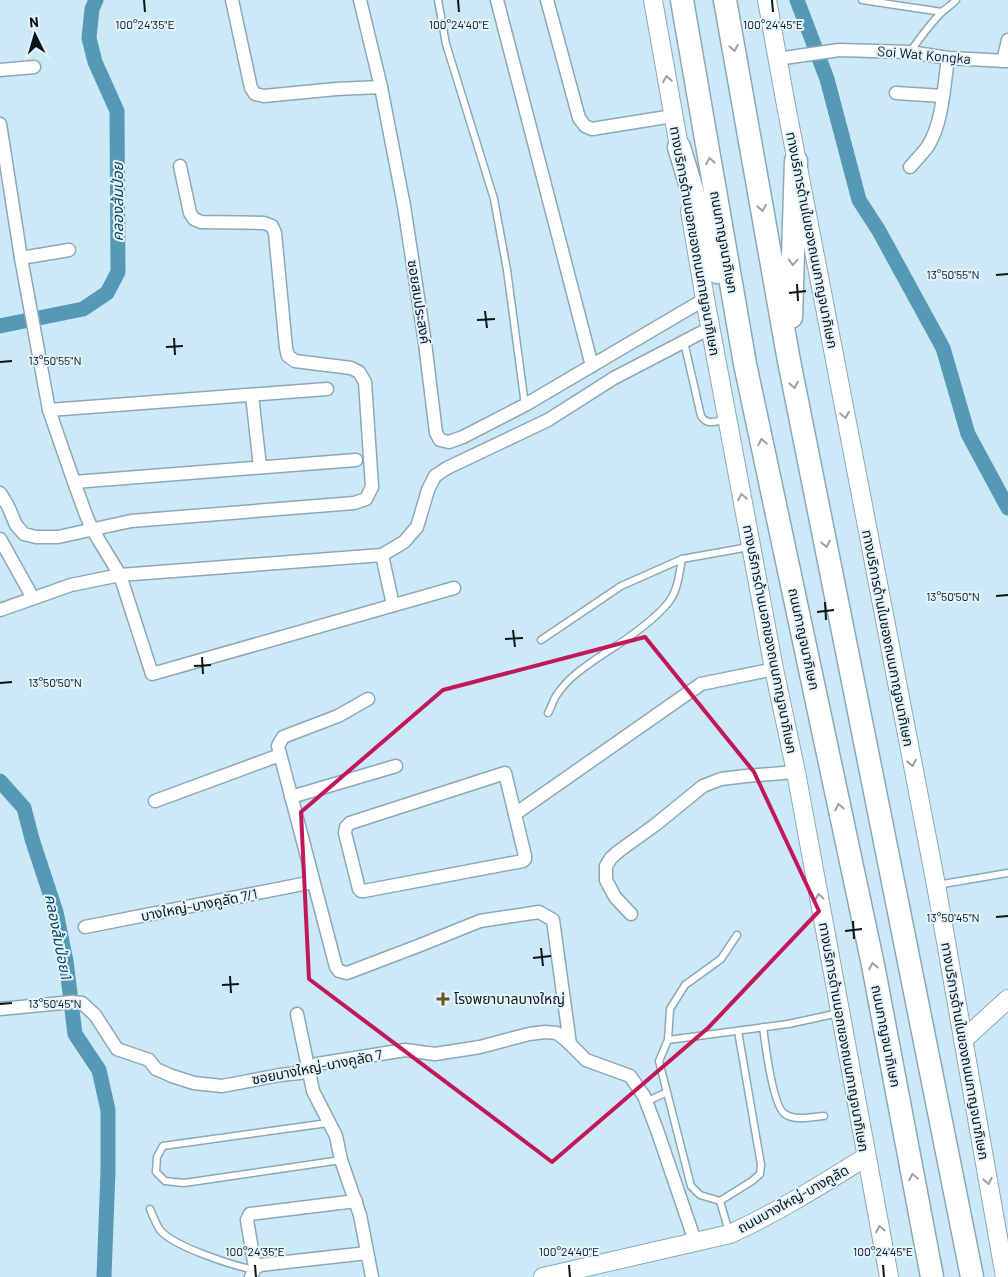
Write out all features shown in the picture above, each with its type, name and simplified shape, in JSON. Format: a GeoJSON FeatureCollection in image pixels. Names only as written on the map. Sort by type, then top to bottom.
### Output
{"type":"FeatureCollection","features":[{"type":"Feature","properties":{"kind":"highway","name":"ถนนกาญจนาภิเษก"},"geometry":{"type":"LineString","coordinates":[[682,0],[745,364],[873,965],[932,1277]]}},
{"type":"Feature","properties":{"kind":"highway"},"geometry":{"type":"LineString","coordinates":[[725,0],[789,361],[972,1277]]}},
{"type":"Feature","properties":{"kind":"highway"},"geometry":{"type":"LineString","coordinates":[[679,147],[745,364]]}},
{"type":"Feature","properties":{"kind":"highway"},"geometry":{"type":"LineString","coordinates":[[789,361],[796,160]]}},
{"type":"Feature","properties":{"kind":"main road","name":"ทางบริการด้านนอกของถนนกาญจนาภิเษก"},"geometry":{"type":"LineString","coordinates":[[653,0],[710,328],[774,669],[796,772],[889,1277]]}},
{"type":"Feature","properties":{"kind":"main road","name":"ทางบริการด้านในของถนนกาญจนาภิเษก"},"geometry":{"type":"LineString","coordinates":[[767,0],[796,160],[936,885],[1004,1255],[1005,1277]]}},
{"type":"Feature","properties":{"kind":"main road"},"geometry":{"type":"LineString","coordinates":[[963,1040],[1008,999]]}},
{"type":"Feature","properties":{"kind":"main road","name":"ถนนบางใหญ่-บางคูลัด"},"geometry":{"type":"LineString","coordinates":[[551,1276],[730,1234],[804,1196],[866,1157]]}},
{"type":"Feature","properties":{"kind":"street"},"geometry":{"type":"LineString","coordinates":[[232,0],[251,88],[255,94],[264,96],[381,86],[360,0]]}},
{"type":"Feature","properties":{"kind":"street"},"geometry":{"type":"LineString","coordinates":[[497,0],[592,366]]}},
{"type":"Feature","properties":{"kind":"street"},"geometry":{"type":"LineString","coordinates":[[547,0],[579,118],[584,126],[592,129],[673,116]]}},
{"type":"Feature","properties":{"kind":"street"},"geometry":{"type":"LineString","coordinates":[[1005,61],[1008,40]]}},
{"type":"Feature","properties":{"kind":"street","name":"Soi Wat Kongka"},"geometry":{"type":"LineString","coordinates":[[777,59],[839,50],[910,52],[948,58],[1005,61]]}},
{"type":"Feature","properties":{"kind":"street"},"geometry":{"type":"LineString","coordinates":[[910,167],[928,146],[936,128],[948,58]]}},
{"type":"Feature","properties":{"kind":"street"},"geometry":{"type":"LineString","coordinates":[[0,70],[34,67]]}},
{"type":"Feature","properties":{"kind":"street","name":"ซอยสมประสงค์"},"geometry":{"type":"LineString","coordinates":[[381,86],[404,206],[425,343],[436,433],[440,440],[449,442],[463,437],[525,405],[705,298]]}},
{"type":"Feature","properties":{"kind":"street"},"geometry":{"type":"LineString","coordinates":[[896,93],[943,96]]}},
{"type":"Feature","properties":{"kind":"street"},"geometry":{"type":"LineString","coordinates":[[0,124],[21,258],[49,410],[92,529],[120,575],[152,674],[454,588]]}},
{"type":"Feature","properties":{"kind":"street"},"geometry":{"type":"LineString","coordinates":[[0,493],[16,525],[24,534],[36,537],[58,537],[131,521],[354,503],[366,499],[372,487],[365,382],[359,372],[350,368],[295,360],[288,356],[275,233],[272,226],[264,223],[201,222],[194,219],[190,213],[180,166]]}},
{"type":"Feature","properties":{"kind":"street"},"geometry":{"type":"LineString","coordinates":[[21,258],[69,250]]}},
{"type":"Feature","properties":{"kind":"street"},"geometry":{"type":"LineString","coordinates":[[0,610],[71,585],[120,575],[382,555],[404,542],[417,527],[428,490],[435,476],[447,468],[548,420],[614,378],[710,328]]}},
{"type":"Feature","properties":{"kind":"street"},"geometry":{"type":"LineString","coordinates":[[49,410],[327,389]]}},
{"type":"Feature","properties":{"kind":"street"},"geometry":{"type":"LineString","coordinates":[[252,394],[260,468]]}},
{"type":"Feature","properties":{"kind":"street"},"geometry":{"type":"LineString","coordinates":[[74,482],[356,460]]}},
{"type":"Feature","properties":{"kind":"street"},"geometry":{"type":"LineString","coordinates":[[0,539],[33,598]]}},
{"type":"Feature","properties":{"kind":"street"},"geometry":{"type":"LineString","coordinates":[[382,555],[392,606]]}},
{"type":"Feature","properties":{"kind":"street"},"geometry":{"type":"LineString","coordinates":[[516,814],[701,684],[774,669]]}},
{"type":"Feature","properties":{"kind":"street"},"geometry":{"type":"LineString","coordinates":[[368,699],[338,716],[283,737],[278,746],[336,967],[339,972],[347,973],[480,920],[539,912],[552,920],[570,1044]]}},
{"type":"Feature","properties":{"kind":"street"},"geometry":{"type":"LineString","coordinates":[[155,801],[280,754]]}},
{"type":"Feature","properties":{"kind":"street"},"geometry":{"type":"LineString","coordinates":[[291,797],[396,766]]}},
{"type":"Feature","properties":{"kind":"street"},"geometry":{"type":"LineString","coordinates":[[631,914],[615,897],[606,880],[606,866],[619,851],[703,786],[721,779],[796,772]]}},
{"type":"Feature","properties":{"kind":"street"},"geometry":{"type":"LineString","coordinates":[[505,773],[516,814],[526,856],[523,860],[364,892],[360,889],[345,833],[346,827],[350,823],[505,773]]}},
{"type":"Feature","properties":{"kind":"street","name":"บางใหญ่-บางคูลัด 7/1"},"geometry":{"type":"LineString","coordinates":[[85,927],[314,882]]}},
{"type":"Feature","properties":{"kind":"street","name":"ซอยบางใหญ่-บางคูลัด 7"},"geometry":{"type":"LineString","coordinates":[[0,1009],[82,1002],[95,1016],[117,1049],[149,1060],[156,1069],[172,1076],[194,1083],[222,1086],[300,1073],[309,1070],[317,1064],[401,1050],[435,1054],[480,1047],[529,1034],[557,1033],[586,1060],[630,1076],[644,1096],[695,1241]]}},
{"type":"Feature","properties":{"kind":"street"},"geometry":{"type":"LineString","coordinates":[[297,1014],[313,1091],[336,1136],[341,1160],[360,1216],[372,1277]]}},
{"type":"Feature","properties":{"kind":"street"},"geometry":{"type":"LineString","coordinates":[[253,1272],[246,1220],[250,1214],[356,1201]]}},
{"type":"Feature","properties":{"kind":"street"},"geometry":{"type":"LineString","coordinates":[[253,1272],[260,1265],[367,1253]]}},
{"type":"Feature","properties":{"kind":"lane"},"geometry":{"type":"LineString","coordinates":[[438,0],[446,44],[494,199],[507,270],[525,405]]}},
{"type":"Feature","properties":{"kind":"lane"},"geometry":{"type":"LineString","coordinates":[[862,0],[942,12]]}},
{"type":"Feature","properties":{"kind":"lane"},"geometry":{"type":"LineString","coordinates":[[910,52],[927,28],[956,0]]}},
{"type":"Feature","properties":{"kind":"lane"},"geometry":{"type":"LineString","coordinates":[[684,341],[701,416],[704,421],[708,422],[728,419]]}},
{"type":"Feature","properties":{"kind":"lane"},"geometry":{"type":"LineString","coordinates":[[541,640],[621,586],[682,559],[751,546]]}},
{"type":"Feature","properties":{"kind":"lane"},"geometry":{"type":"LineString","coordinates":[[548,714],[556,696],[572,677],[650,620],[669,602],[677,588],[682,559]]}},
{"type":"Feature","properties":{"kind":"lane"},"geometry":{"type":"LineString","coordinates":[[936,885],[1008,873]]}},
{"type":"Feature","properties":{"kind":"lane"},"geometry":{"type":"LineString","coordinates":[[737,935],[721,960],[685,985],[670,1009],[668,1040],[659,1061],[691,1186],[700,1195],[720,1201],[756,1178],[760,1174],[762,1165],[738,1031]]}},
{"type":"Feature","properties":{"kind":"lane"},"geometry":{"type":"LineString","coordinates":[[668,1040],[788,1024],[840,1012]]}},
{"type":"Feature","properties":{"kind":"lane"},"geometry":{"type":"LineString","coordinates":[[763,1027],[772,1085],[783,1114],[804,1118],[824,1116]]}},
{"type":"Feature","properties":{"kind":"lane"},"geometry":{"type":"LineString","coordinates":[[646,1102],[667,1092]]}},
{"type":"Feature","properties":{"kind":"lane"},"geometry":{"type":"LineString","coordinates":[[328,1123],[163,1146],[157,1157],[156,1172],[165,1181],[184,1183],[341,1160]]}},
{"type":"Feature","properties":{"kind":"lane"},"geometry":{"type":"LineString","coordinates":[[720,1201],[730,1234]]}},
{"type":"Feature","properties":{"kind":"lane"},"geometry":{"type":"LineString","coordinates":[[150,1209],[160,1230],[170,1240],[253,1272]]}},
{"type":"Feature","properties":{"kind":"highlighted area"},"geometry":{"type":"Polygon","coordinates":[[[645,637],[754,772],[819,911],[708,1028],[552,1162],[309,979],[301,812],[443,690],[645,637]]]}},
{"type":"Feature","properties":{"kind":"waterway","name":"คลองส้มป่อย"},"geometry":{"type":"LineString","coordinates":[[0,326],[83,309],[107,293],[118,272],[117,111],[95,62],[89,38],[92,9],[96,0]]}},
{"type":"Feature","properties":{"kind":"waterway"},"geometry":{"type":"LineString","coordinates":[[797,0],[827,79],[859,200],[879,231],[943,348],[968,434],[1008,508]]}},
{"type":"Feature","properties":{"kind":"waterway","name":"คลองส้มป่อย 1"},"geometry":{"type":"LineString","coordinates":[[0,781],[24,808],[56,912],[66,961],[75,1034],[99,1070],[108,1110],[104,1277]]}},
{"type":"Feature","properties":{"kind":"place","name":"โรงพยาบาลบางใหญ่"},"geometry":{"type":"Point","coordinates":[443,999]}}]}
